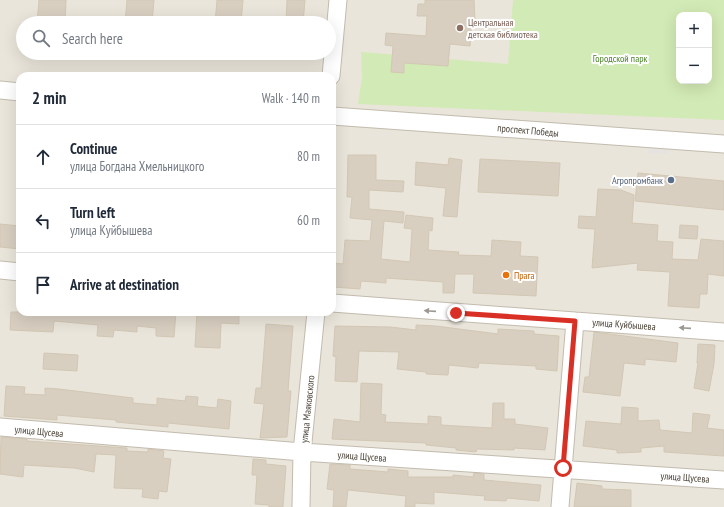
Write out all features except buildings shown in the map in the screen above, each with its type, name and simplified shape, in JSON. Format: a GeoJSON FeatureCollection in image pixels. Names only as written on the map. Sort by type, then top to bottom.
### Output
{"type":"FeatureCollection","features":[{"type":"Feature","properties":{"kind":"street"},"geometry":{"type":"LineString","coordinates":[[336,22],[338,0]]}},
{"type":"Feature","properties":{"kind":"street"},"geometry":{"type":"LineString","coordinates":[[331,72],[332,60]]}},
{"type":"Feature","properties":{"kind":"street"},"geometry":{"type":"LineString","coordinates":[[0,90],[16,92]]}},
{"type":"Feature","properties":{"kind":"street","name":"проспект Победы"},"geometry":{"type":"LineString","coordinates":[[336,116],[724,144]]}},
{"type":"Feature","properties":{"kind":"street"},"geometry":{"type":"LineString","coordinates":[[0,270],[16,272]]}},
{"type":"Feature","properties":{"kind":"street","name":"улица Куйбышева"},"geometry":{"type":"LineString","coordinates":[[336,303],[724,332]]}},
{"type":"Feature","properties":{"kind":"street","name":"улица Маяковского"},"geometry":{"type":"LineString","coordinates":[[301,507],[302,452],[316,316]]}},
{"type":"Feature","properties":{"kind":"street"},"geometry":{"type":"LineString","coordinates":[[560,507],[575,321]]}},
{"type":"Feature","properties":{"kind":"street","name":"улица Щусева"},"geometry":{"type":"LineString","coordinates":[[0,427],[302,452],[563,468],[724,480]]}},
{"type":"Feature","properties":{"kind":"shaded area"},"geometry":{"type":"Polygon","coordinates":[[[0,0],[724,0],[724,507],[0,507],[0,0]]]}},
{"type":"Feature","properties":{"kind":"shaded area"},"geometry":{"type":"Polygon","coordinates":[[[649,145],[669,146],[668,154],[648,153],[649,145]]]}},
{"type":"Feature","properties":{"kind":"green space","name":"Городской парк"},"geometry":{"type":"Polygon","coordinates":[[[513,0],[724,0],[724,120],[358,104],[362,78],[361,52],[508,64],[513,0]]]}},
{"type":"Feature","properties":{"kind":"place","name":"Центральная детская библиотека"},"geometry":{"type":"Point","coordinates":[460,28]}},
{"type":"Feature","properties":{"kind":"place","name":"Агропромбанк"},"geometry":{"type":"Point","coordinates":[671,180]}},
{"type":"Feature","properties":{"kind":"place","name":"Прага"},"geometry":{"type":"Point","coordinates":[506,275]}},
{"type":"Feature","properties":{"kind":"route"},"geometry":{"type":"LineString","coordinates":[[456,313],[575,321],[563,468]]}}]}
